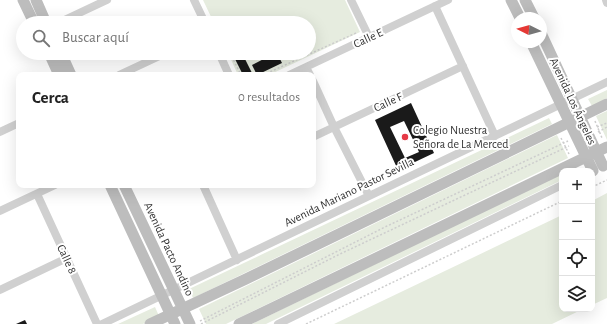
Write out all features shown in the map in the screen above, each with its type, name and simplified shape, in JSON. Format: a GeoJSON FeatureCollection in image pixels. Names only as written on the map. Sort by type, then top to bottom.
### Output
{"type":"FeatureCollection","features":[{"type":"Feature","properties":{"kind":"main road"},"geometry":{"type":"LineString","coordinates":[[23,0],[31,16]]}},
{"type":"Feature","properties":{"kind":"main road"},"geometry":{"type":"LineString","coordinates":[[36,0],[43,16]]}},
{"type":"Feature","properties":{"kind":"main road"},"geometry":{"type":"LineString","coordinates":[[511,0],[517,12]]}},
{"type":"Feature","properties":{"kind":"main road"},"geometry":{"type":"LineString","coordinates":[[525,0],[531,12]]}},
{"type":"Feature","properties":{"kind":"main road","name":"Avenida Los Ángeles"},"geometry":{"type":"LineString","coordinates":[[547,46],[596,152],[605,164]]}},
{"type":"Feature","properties":{"kind":"main road","name":"Avenida Los Ángeles"},"geometry":{"type":"LineString","coordinates":[[534,48],[591,168]]}},
{"type":"Feature","properties":{"kind":"main road"},"geometry":{"type":"LineString","coordinates":[[52,60],[58,72]]}},
{"type":"Feature","properties":{"kind":"main road"},"geometry":{"type":"LineString","coordinates":[[64,60],[70,72]]}},
{"type":"Feature","properties":{"kind":"main road"},"geometry":{"type":"LineString","coordinates":[[150,324],[173,319],[183,308],[607,104]]}},
{"type":"Feature","properties":{"kind":"main road"},"geometry":{"type":"LineString","coordinates":[[239,324],[607,147]]}},
{"type":"Feature","properties":{"kind":"main road"},"geometry":{"type":"LineString","coordinates":[[111,188],[173,319]]}},
{"type":"Feature","properties":{"kind":"main road","name":"Avenida Pacto Andino"},"geometry":{"type":"LineString","coordinates":[[125,188],[190,324]]}},
{"type":"Feature","properties":{"kind":"street"},"geometry":{"type":"LineString","coordinates":[[73,16],[107,0]]}},
{"type":"Feature","properties":{"kind":"street"},"geometry":{"type":"LineString","coordinates":[[194,0],[202,16]]}},
{"type":"Feature","properties":{"kind":"street"},"geometry":{"type":"LineString","coordinates":[[351,0],[369,37]]}},
{"type":"Feature","properties":{"kind":"street","name":"Calle E"},"geometry":{"type":"LineString","coordinates":[[295,72],[448,0]]}},
{"type":"Feature","properties":{"kind":"street"},"geometry":{"type":"LineString","coordinates":[[435,6],[494,136]]}},
{"type":"Feature","properties":{"kind":"street"},"geometry":{"type":"LineString","coordinates":[[125,72],[151,60]]}},
{"type":"Feature","properties":{"kind":"street"},"geometry":{"type":"LineString","coordinates":[[222,60],[228,72]]}},
{"type":"Feature","properties":{"kind":"street","name":"Calle F"},"geometry":{"type":"LineString","coordinates":[[316,136],[463,66]]}},
{"type":"Feature","properties":{"kind":"street"},"geometry":{"type":"LineString","coordinates":[[306,67],[308,72]]}},
{"type":"Feature","properties":{"kind":"street","name":"Avenida Mariano Pastor Sevilla"},"geometry":{"type":"LineString","coordinates":[[102,324],[607,82]]}},
{"type":"Feature","properties":{"kind":"street"},"geometry":{"type":"LineString","coordinates":[[316,88],[369,196]]}},
{"type":"Feature","properties":{"kind":"street"},"geometry":{"type":"LineString","coordinates":[[1,129],[16,124]]}},
{"type":"Feature","properties":{"kind":"street"},"geometry":{"type":"LineString","coordinates":[[595,169],[605,164]]}},
{"type":"Feature","properties":{"kind":"street"},"geometry":{"type":"LineString","coordinates":[[278,324],[559,186]]}},
{"type":"Feature","properties":{"kind":"street"},"geometry":{"type":"LineString","coordinates":[[0,211],[49,188]]}},
{"type":"Feature","properties":{"kind":"street"},"geometry":{"type":"LineString","coordinates":[[207,188],[237,260]]}},
{"type":"Feature","properties":{"kind":"street","name":"Calle 8"},"geometry":{"type":"LineString","coordinates":[[37,194],[98,324]]}},
{"type":"Feature","properties":{"kind":"street"},"geometry":{"type":"LineString","coordinates":[[0,290],[67,258]]}},
{"type":"Feature","properties":{"kind":"path"},"geometry":{"type":"LineString","coordinates":[[316,51],[358,32]]}},
{"type":"Feature","properties":{"kind":"path"},"geometry":{"type":"LineString","coordinates":[[234,60],[240,72]]}},
{"type":"Feature","properties":{"kind":"path"},"geometry":{"type":"LineString","coordinates":[[270,72],[296,60]]}},
{"type":"Feature","properties":{"kind":"path"},"geometry":{"type":"LineString","coordinates":[[588,134],[607,122]]}},
{"type":"Feature","properties":{"kind":"path"},"geometry":{"type":"LineString","coordinates":[[557,128],[574,164]]}},
{"type":"Feature","properties":{"kind":"path"},"geometry":{"type":"LineString","coordinates":[[588,134],[607,128]]}},
{"type":"Feature","properties":{"kind":"path"},"geometry":{"type":"LineString","coordinates":[[195,324],[385,227],[564,143],[578,139]]}},
{"type":"Feature","properties":{"kind":"path"},"geometry":{"type":"LineString","coordinates":[[201,324],[340,254],[566,148],[578,139]]}},
{"type":"Feature","properties":{"kind":"path"},"geometry":{"type":"LineString","coordinates":[[595,186],[607,180]]}},
{"type":"Feature","properties":{"kind":"path"},"geometry":{"type":"LineString","coordinates":[[306,324],[559,202]]}},
{"type":"Feature","properties":{"kind":"shaded area"},"geometry":{"type":"Polygon","coordinates":[[[203,0],[345,0],[360,32],[316,53],[316,16],[211,16],[203,0]]]}},
{"type":"Feature","properties":{"kind":"shaded area"},"geometry":{"type":"Polygon","coordinates":[[[231,60],[301,60],[275,72],[237,72],[231,60]]]}},
{"type":"Feature","properties":{"kind":"shaded area"},"geometry":{"type":"Polygon","coordinates":[[[607,90],[607,98],[592,106],[588,99],[607,90]]]}},
{"type":"Feature","properties":{"kind":"shaded area"},"geometry":{"type":"Polygon","coordinates":[[[607,111],[607,140],[596,116],[607,111]]]}},
{"type":"Feature","properties":{"kind":"shaded area"},"geometry":{"type":"Polygon","coordinates":[[[549,118],[552,124],[193,298],[189,289],[549,118]]]}},
{"type":"Feature","properties":{"kind":"shaded area"},"geometry":{"type":"Polygon","coordinates":[[[557,135],[568,158],[226,324],[206,324],[199,309],[557,135]]]}},
{"type":"Feature","properties":{"kind":"shaded area"},"geometry":{"type":"Polygon","coordinates":[[[559,174],[559,181],[266,324],[252,324],[559,174]]]}},
{"type":"Feature","properties":{"kind":"shaded area"},"geometry":{"type":"Polygon","coordinates":[[[607,193],[607,298],[595,304],[595,204],[595,199],[607,193]]]}},
{"type":"Feature","properties":{"kind":"shaded area"},"geometry":{"type":"Polygon","coordinates":[[[559,216],[559,312],[577,312],[552,324],[334,324],[559,216]]]}},
{"type":"Feature","properties":{"kind":"shaded area"},"geometry":{"type":"Polygon","coordinates":[[[155,307],[159,316],[143,324],[118,324],[155,307]]]}},
{"type":"Feature","properties":{"kind":"building"},"geometry":{"type":"Polygon","coordinates":[[[236,60],[246,60],[252,72],[242,72],[236,60]]]}},
{"type":"Feature","properties":{"kind":"building"},"geometry":{"type":"Polygon","coordinates":[[[262,60],[280,60],[282,63],[263,72],[256,72],[252,65],[262,60]]]}},
{"type":"Feature","properties":{"kind":"building","name":"Colegio Nuestra Señora de La Merced"},"geometry":{"type":"Polygon","coordinates":[[[411,103],[434,153],[398,170],[375,120],[411,103]],[[404,121],[390,127],[405,158],[419,152],[404,121]]]}},
{"type":"Feature","properties":{"kind":"building"},"geometry":{"type":"Polygon","coordinates":[[[25,320],[27,324],[16,324],[25,320]]]}},
{"type":"Feature","properties":{"kind":"place","name":"Colegio Nuestra Señora de La Merced"},"geometry":{"type":"Point","coordinates":[405,137]}}]}
